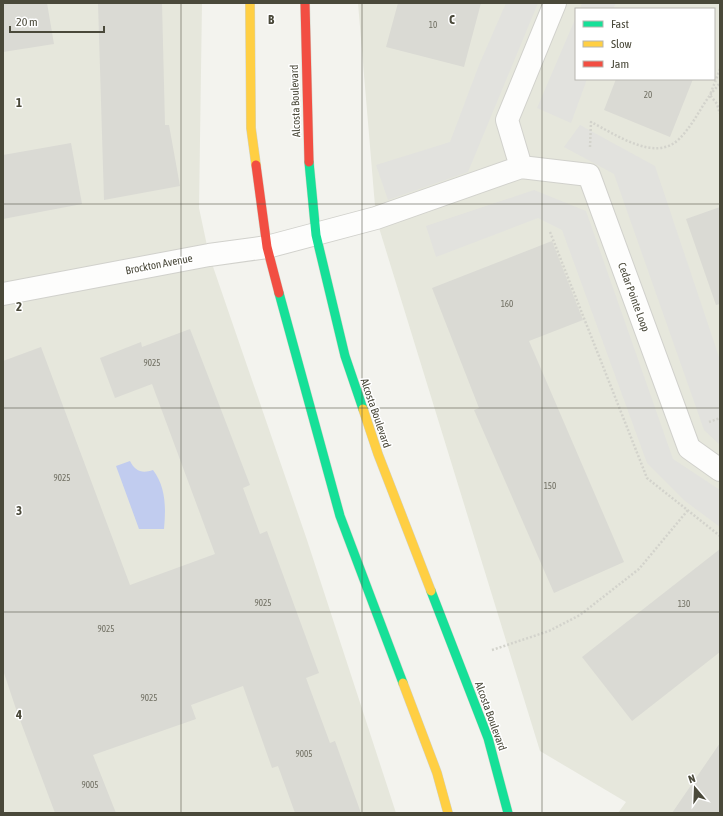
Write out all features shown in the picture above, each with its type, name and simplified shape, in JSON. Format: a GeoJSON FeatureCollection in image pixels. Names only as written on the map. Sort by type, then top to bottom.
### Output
{"type":"FeatureCollection","features":[{"type":"Feature","properties":{"kind":"main road"},"geometry":{"type":"LineString","coordinates":[[250,3],[251,128],[267,247],[340,516],[437,773],[448,813]]}},
{"type":"Feature","properties":{"kind":"main road","name":"Alcosta Boulevard"},"geometry":{"type":"LineString","coordinates":[[304,3],[308,150],[316,235],[344,356],[378,454],[488,738],[508,813]]}},
{"type":"Feature","properties":{"kind":"street"},"geometry":{"type":"LineString","coordinates":[[522,166],[507,120],[555,3]]}},
{"type":"Feature","properties":{"kind":"street"},"geometry":{"type":"LineString","coordinates":[[316,235],[376,218],[522,166],[589,175]]}},
{"type":"Feature","properties":{"kind":"street","name":"Cedar Pointe Loop"},"geometry":{"type":"LineString","coordinates":[[589,175],[689,448],[720,470]]}},
{"type":"Feature","properties":{"kind":"street","name":"Brockton Avenue"},"geometry":{"type":"LineString","coordinates":[[3,294],[209,255],[267,247],[316,235]]}},
{"type":"Feature","properties":{"kind":"path"},"geometry":{"type":"LineString","coordinates":[[710,95],[720,69]]}},
{"type":"Feature","properties":{"kind":"path"},"geometry":{"type":"LineString","coordinates":[[589,175],[591,122],[651,149],[667,147],[677,140],[686,130],[720,83]]}},
{"type":"Feature","properties":{"kind":"path"},"geometry":{"type":"LineString","coordinates":[[710,95],[717,104],[720,114]]}},
{"type":"Feature","properties":{"kind":"path"},"geometry":{"type":"LineString","coordinates":[[550,232],[647,478],[720,536]]}},
{"type":"Feature","properties":{"kind":"path"},"geometry":{"type":"LineString","coordinates":[[492,650],[549,631],[580,615],[639,569],[688,510]]}},
{"type":"Feature","properties":{"kind":"shaded area"},"geometry":{"type":"Polygon","coordinates":[[[3,3],[202,3],[199,208],[209,255],[307,540],[396,813],[3,813],[3,3]]]}},
{"type":"Feature","properties":{"kind":"shaded area"},"geometry":{"type":"Polygon","coordinates":[[[358,3],[720,3],[720,813],[618,813],[626,802],[540,751],[376,218],[358,3]]]}},
{"type":"Feature","properties":{"kind":"shaded area"},"geometry":{"type":"Polygon","coordinates":[[[506,3],[538,3],[468,172],[388,200],[376,165],[450,142],[479,65],[506,3]]]}},
{"type":"Feature","properties":{"kind":"shaded area"},"geometry":{"type":"Polygon","coordinates":[[[582,3],[616,3],[614,8],[580,8],[582,3]]]}},
{"type":"Feature","properties":{"kind":"shaded area"},"geometry":{"type":"Polygon","coordinates":[[[575,19],[575,80],[587,80],[571,123],[537,108],[575,19]]]}},
{"type":"Feature","properties":{"kind":"shaded area"},"geometry":{"type":"Polygon","coordinates":[[[580,125],[655,166],[720,360],[720,445],[704,430],[614,174],[564,147],[580,125]]]}},
{"type":"Feature","properties":{"kind":"shaded area"},"geometry":{"type":"Polygon","coordinates":[[[534,190],[586,211],[673,459],[720,490],[720,527],[685,501],[647,463],[562,230],[538,218],[436,257],[426,226],[534,190]]]}},
{"type":"Feature","properties":{"kind":"water"},"geometry":{"type":"Polygon","coordinates":[[[130,461],[139,471],[145,472],[153,470],[160,483],[164,498],[164,529],[139,529],[116,466],[130,461]]]}},
{"type":"Feature","properties":{"kind":"building"},"geometry":{"type":"Polygon","coordinates":[[[3,3],[47,3],[54,44],[3,52],[3,3]]]}},
{"type":"Feature","properties":{"kind":"building"},"geometry":{"type":"Polygon","coordinates":[[[98,3],[162,3],[165,125],[169,125],[180,186],[104,200],[98,3]]]}},
{"type":"Feature","properties":{"kind":"building"},"geometry":{"type":"Polygon","coordinates":[[[398,3],[481,3],[464,67],[386,47],[398,3]]]}},
{"type":"Feature","properties":{"kind":"building"},"geometry":{"type":"Polygon","coordinates":[[[616,80],[693,80],[670,137],[604,110],[616,80]]]}},
{"type":"Feature","properties":{"kind":"building"},"geometry":{"type":"Polygon","coordinates":[[[71,143],[82,204],[3,219],[3,155],[71,143]]]}},
{"type":"Feature","properties":{"kind":"building"},"geometry":{"type":"Polygon","coordinates":[[[720,207],[720,304],[716,305],[686,219],[720,207]]]}},
{"type":"Feature","properties":{"kind":"building"},"geometry":{"type":"Polygon","coordinates":[[[552,241],[583,320],[529,341],[624,562],[554,593],[474,410],[479,408],[432,288],[552,241]]]}},
{"type":"Feature","properties":{"kind":"building"},"geometry":{"type":"Polygon","coordinates":[[[190,329],[250,485],[243,488],[260,534],[267,531],[319,673],[306,678],[330,743],[335,741],[361,813],[295,813],[278,766],[272,768],[243,686],[191,705],[196,719],[93,755],[116,813],[55,813],[17,712],[3,670],[3,361],[41,347],[130,585],[215,554],[152,384],[115,398],[100,358],[141,342],[142,347],[190,329]]]}},
{"type":"Feature","properties":{"kind":"building"},"geometry":{"type":"Polygon","coordinates":[[[720,549],[720,652],[632,721],[582,657],[720,549]]]}},
{"type":"Feature","properties":{"kind":"building"},"geometry":{"type":"Polygon","coordinates":[[[720,743],[720,813],[672,813],[720,743]]]}},
{"type":"Feature","properties":{"kind":"traffic: fast"},"geometry":{"type":"LineString","coordinates":[[309,162],[316,235],[345,356],[363,409]]}},
{"type":"Feature","properties":{"kind":"traffic: fast"},"geometry":{"type":"LineString","coordinates":[[279,293],[340,516],[403,683]]}},
{"type":"Feature","properties":{"kind":"traffic: fast"},"geometry":{"type":"LineString","coordinates":[[431,591],[488,738],[508,813]]}},
{"type":"Feature","properties":{"kind":"traffic: slow"},"geometry":{"type":"LineString","coordinates":[[250,3],[251,128],[256,165]]}},
{"type":"Feature","properties":{"kind":"traffic: slow"},"geometry":{"type":"LineString","coordinates":[[363,409],[378,454],[431,591]]}},
{"type":"Feature","properties":{"kind":"traffic: slow"},"geometry":{"type":"LineString","coordinates":[[403,683],[437,773],[448,813]]}},
{"type":"Feature","properties":{"kind":"traffic: jam"},"geometry":{"type":"LineString","coordinates":[[305,3],[309,162]]}},
{"type":"Feature","properties":{"kind":"traffic: jam"},"geometry":{"type":"LineString","coordinates":[[256,165],[267,247],[279,293]]}}]}
